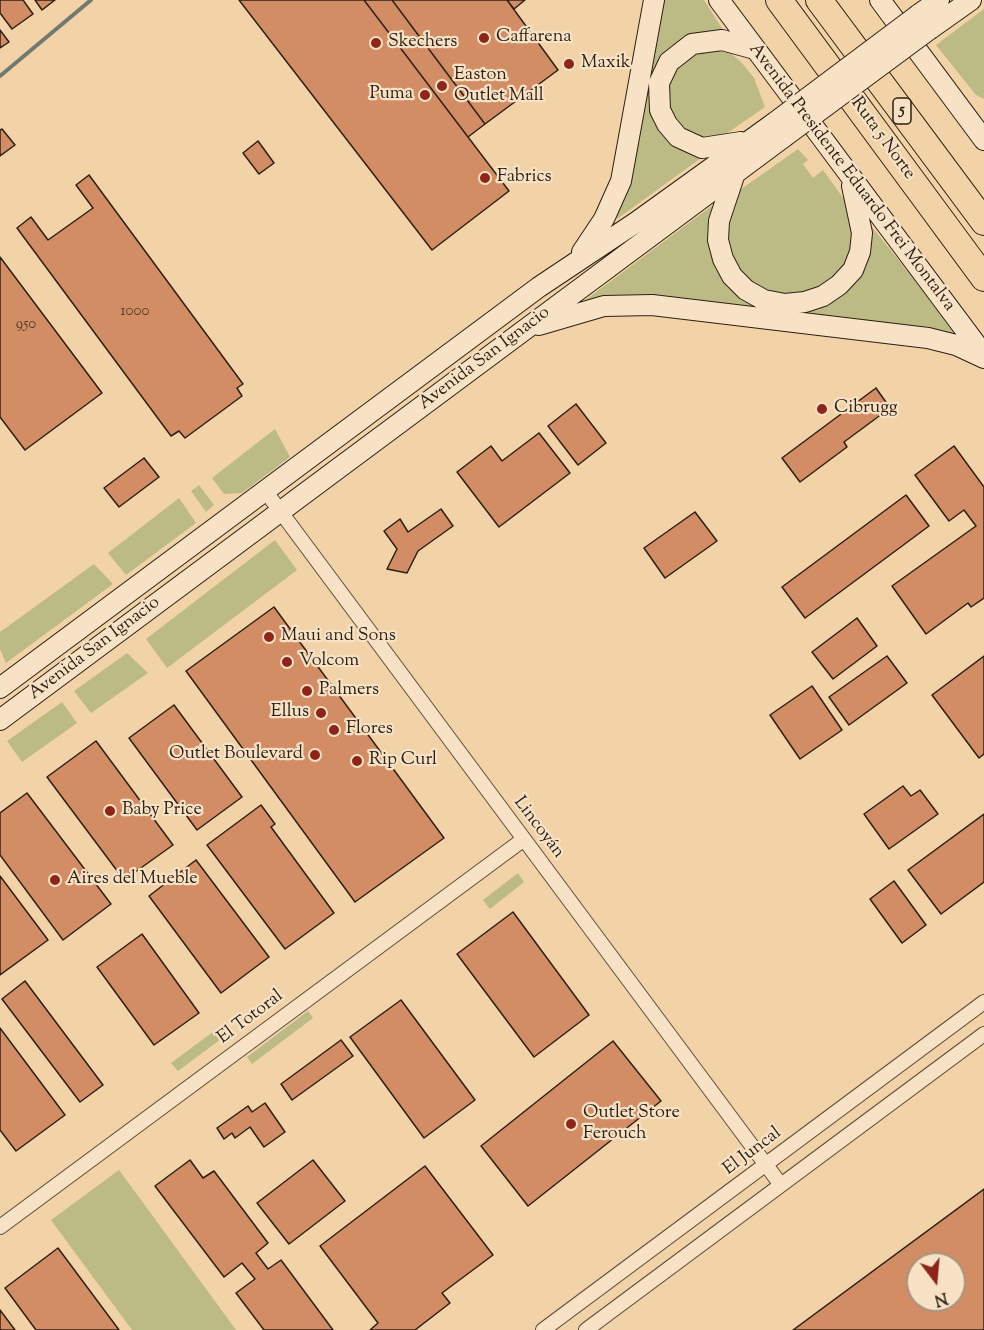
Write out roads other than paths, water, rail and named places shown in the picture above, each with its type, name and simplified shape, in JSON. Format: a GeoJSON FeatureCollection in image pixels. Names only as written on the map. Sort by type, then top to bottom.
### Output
{"type":"FeatureCollection","features":[{"type":"Feature","properties":{"kind":"highway","name":"Ruta 5 Norte"},"geometry":{"type":"LineString","coordinates":[[779,0],[984,278]]}},
{"type":"Feature","properties":{"kind":"highway","name":"Ruta 5 Norte"},"geometry":{"type":"LineString","coordinates":[[819,0],[984,222]]}},
{"type":"Feature","properties":{"kind":"main road"},"geometry":{"type":"LineString","coordinates":[[572,263],[604,219],[621,181],[654,0]]}},
{"type":"Feature","properties":{"kind":"main road","name":"Avenida Presidente Eduardo Frei Montalva"},"geometry":{"type":"LineString","coordinates":[[719,0],[984,357]]}},
{"type":"Feature","properties":{"kind":"main road"},"geometry":{"type":"LineString","coordinates":[[880,0],[984,140]]}},
{"type":"Feature","properties":{"kind":"main road","name":"Avenida San Ignacio"},"geometry":{"type":"LineString","coordinates":[[924,22],[939,0]]}},
{"type":"Feature","properties":{"kind":"main road","name":"Avenida San Ignacio"},"geometry":{"type":"LineString","coordinates":[[0,720],[734,176],[779,130],[924,22],[971,0]]}},
{"type":"Feature","properties":{"kind":"main road"},"geometry":{"type":"LineString","coordinates":[[752,139],[710,148],[685,142],[672,131],[663,117],[658,93],[661,75],[669,62],[692,44],[722,40],[755,49]]}},
{"type":"Feature","properties":{"kind":"main road"},"geometry":{"type":"LineString","coordinates":[[954,99],[984,112]]}},
{"type":"Feature","properties":{"kind":"main road","name":"Avenida San Ignacio"},"geometry":{"type":"LineString","coordinates":[[0,688],[572,263],[635,223],[752,139],[779,130]]}},
{"type":"Feature","properties":{"kind":"main road"},"geometry":{"type":"LineString","coordinates":[[734,176],[719,221],[718,240],[723,259],[739,284],[755,296],[774,303],[795,304],[814,300],[831,291],[847,278],[857,262],[862,242],[860,219],[844,167]]}},
{"type":"Feature","properties":{"kind":"main road"},"geometry":{"type":"LineString","coordinates":[[539,287],[552,294],[553,308]]}},
{"type":"Feature","properties":{"kind":"main road"},"geometry":{"type":"LineString","coordinates":[[524,330],[588,309],[620,304],[652,305],[928,338],[956,345],[984,357]]}},
{"type":"Feature","properties":{"kind":"main road"},"geometry":{"type":"LineString","coordinates":[[190,547],[200,552],[204,568]]}},
{"type":"Feature","properties":{"kind":"street","name":"Lincoyán"},"geometry":{"type":"LineString","coordinates":[[266,492],[781,1185]]}},
{"type":"Feature","properties":{"kind":"street","name":"El Totoral"},"geometry":{"type":"LineString","coordinates":[[0,1227],[524,839]]}},
{"type":"Feature","properties":{"kind":"street","name":"El Juncal"},"geometry":{"type":"LineString","coordinates":[[543,1330],[984,1002]]}},
{"type":"Feature","properties":{"kind":"street"},"geometry":{"type":"LineString","coordinates":[[586,1330],[984,1034]]}},
{"type":"Feature","properties":{"kind":"waterway"},"geometry":{"type":"LineString","coordinates":[[0,76],[91,0]]}},
{"type":"Feature","properties":{"kind":"place","name":"Caffarena"},"geometry":{"type":"Point","coordinates":[484,38]}},
{"type":"Feature","properties":{"kind":"place","name":"Skechers"},"geometry":{"type":"Point","coordinates":[376,43]}},
{"type":"Feature","properties":{"kind":"place","name":"Maxik"},"geometry":{"type":"Point","coordinates":[569,64]}},
{"type":"Feature","properties":{"kind":"place","name":"Easton Outlet Mall"},"geometry":{"type":"Point","coordinates":[442,86]}},
{"type":"Feature","properties":{"kind":"place","name":"Puma"},"geometry":{"type":"Point","coordinates":[425,95]}},
{"type":"Feature","properties":{"kind":"place","name":"Fabrics"},"geometry":{"type":"Point","coordinates":[485,178]}},
{"type":"Feature","properties":{"kind":"place","name":"Cibrugg"},"geometry":{"type":"Point","coordinates":[822,409]}},
{"type":"Feature","properties":{"kind":"place","name":"Maui and Sons"},"geometry":{"type":"Point","coordinates":[269,637]}},
{"type":"Feature","properties":{"kind":"place","name":"Volcom"},"geometry":{"type":"Point","coordinates":[287,662]}},
{"type":"Feature","properties":{"kind":"place","name":"Palmers"},"geometry":{"type":"Point","coordinates":[307,691]}},
{"type":"Feature","properties":{"kind":"place","name":"Ellus"},"geometry":{"type":"Point","coordinates":[321,713]}},
{"type":"Feature","properties":{"kind":"place","name":"Flores"},"geometry":{"type":"Point","coordinates":[334,730]}},
{"type":"Feature","properties":{"kind":"place","name":"Outlet Boulevard"},"geometry":{"type":"Point","coordinates":[315,755]}},
{"type":"Feature","properties":{"kind":"place","name":"Rip Curl"},"geometry":{"type":"Point","coordinates":[357,761]}},
{"type":"Feature","properties":{"kind":"place","name":"Baby Price"},"geometry":{"type":"Point","coordinates":[110,811]}},
{"type":"Feature","properties":{"kind":"place","name":"Aires del Mueble"},"geometry":{"type":"Point","coordinates":[55,880]}},
{"type":"Feature","properties":{"kind":"place","name":"Outlet Store Ferouch"},"geometry":{"type":"Point","coordinates":[571,1124]}}]}
